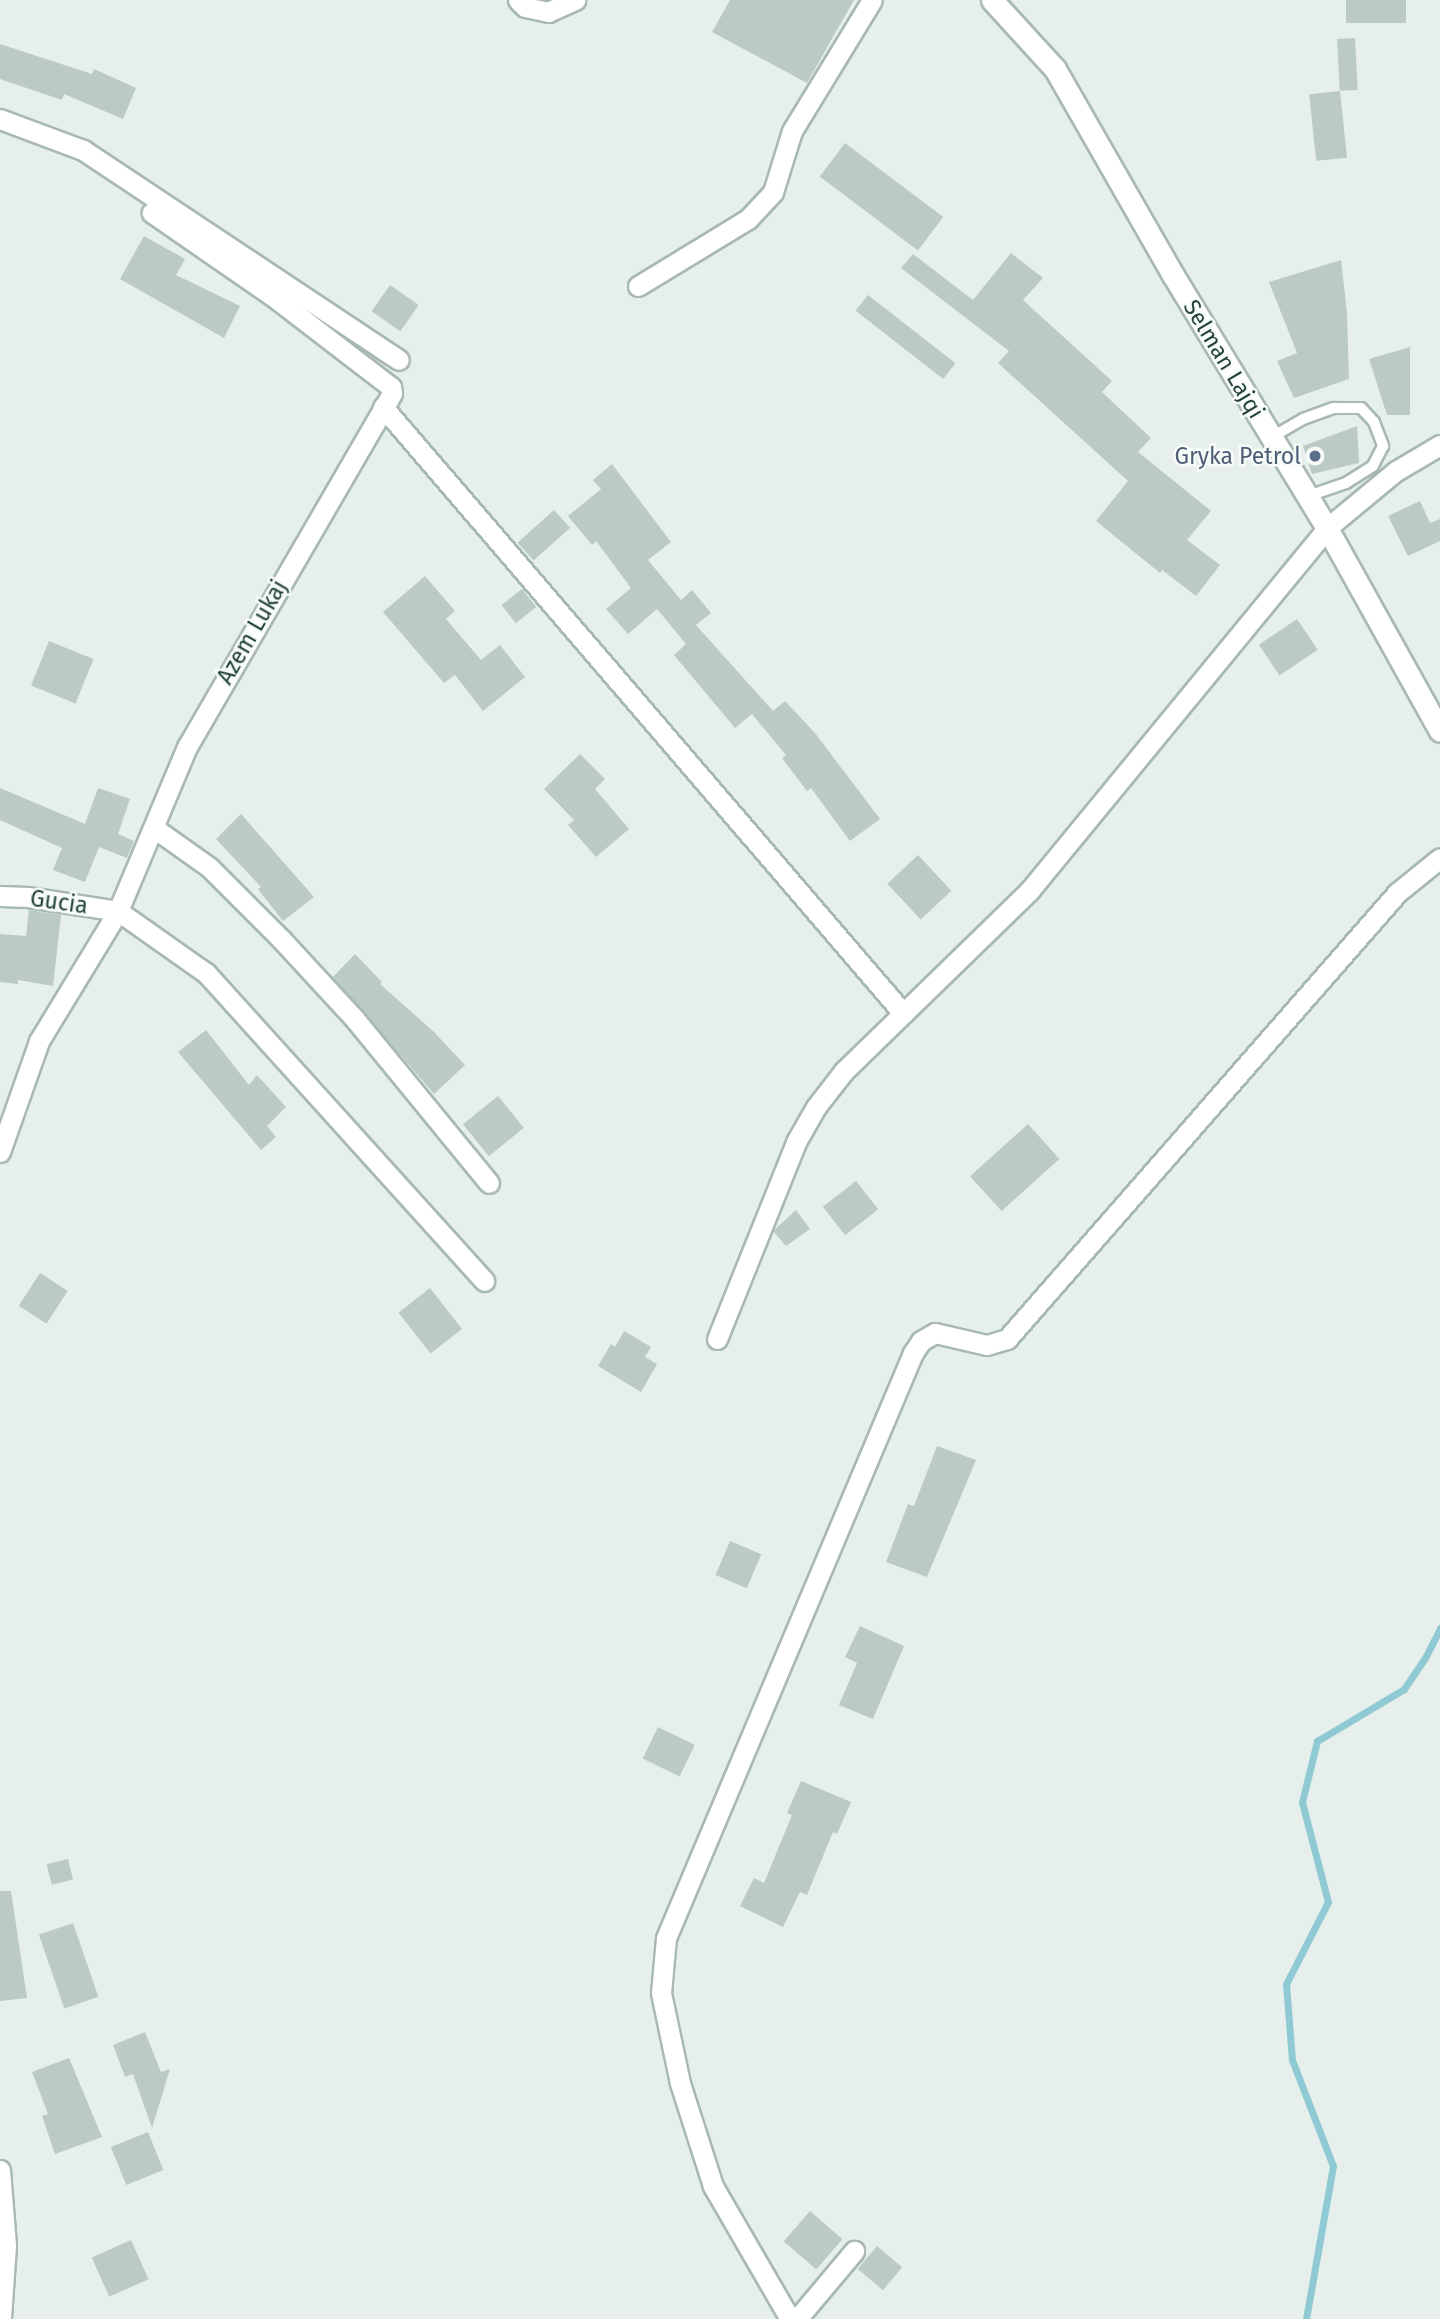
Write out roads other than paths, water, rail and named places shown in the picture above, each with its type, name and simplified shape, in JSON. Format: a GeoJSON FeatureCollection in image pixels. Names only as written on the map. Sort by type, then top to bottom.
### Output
{"type":"FeatureCollection","features":[{"type":"Feature","properties":{"kind":"street"},"geometry":{"type":"LineString","coordinates":[[518,0],[525,7],[548,12],[575,0]]}},
{"type":"Feature","properties":{"kind":"street"},"geometry":{"type":"LineString","coordinates":[[638,286],[748,219],[773,192],[792,131],[872,0]]}},
{"type":"Feature","properties":{"kind":"street","name":"Selman Lajqi"},"geometry":{"type":"LineString","coordinates":[[992,0],[1055,69],[1173,275],[1327,528],[1440,731]]}},
{"type":"Feature","properties":{"kind":"street"},"geometry":{"type":"LineString","coordinates":[[0,119],[83,150],[399,360]]}},
{"type":"Feature","properties":{"kind":"street"},"geometry":{"type":"LineString","coordinates":[[152,213],[271,295],[391,387],[392,393],[383,407],[903,1013]]}},
{"type":"Feature","properties":{"kind":"street","name":"Azem Lukaj"},"geometry":{"type":"LineString","coordinates":[[0,1152],[39,1041],[118,911],[198,728],[383,407]]}},
{"type":"Feature","properties":{"kind":"street"},"geometry":{"type":"LineString","coordinates":[[717,1339],[803,1130],[844,1071],[1030,890],[1327,528],[1396,471],[1440,445]]}},
{"type":"Feature","properties":{"kind":"street"},"geometry":{"type":"LineString","coordinates":[[154,828],[209,867],[281,939],[354,1018],[489,1183]]}},
{"type":"Feature","properties":{"kind":"street"},"geometry":{"type":"LineString","coordinates":[[790,2319],[713,2186],[680,2083],[661,1993],[666,1938],[913,1353],[921,1341],[936,1333],[988,1345],[1007,1339],[1397,893],[1440,858]]}},
{"type":"Feature","properties":{"kind":"street","name":"Gucia"},"geometry":{"type":"LineString","coordinates":[[0,896],[28,897],[118,911]]}},
{"type":"Feature","properties":{"kind":"street"},"geometry":{"type":"LineString","coordinates":[[118,911],[206,973],[484,1281]]}},
{"type":"Feature","properties":{"kind":"street"},"geometry":{"type":"LineString","coordinates":[[0,2170],[6,2245],[1,2319]]}},
{"type":"Feature","properties":{"kind":"street"},"geometry":{"type":"LineString","coordinates":[[797,2319],[854,2251]]}},
{"type":"Feature","properties":{"kind":"lane"},"geometry":{"type":"LineString","coordinates":[[1272,437],[1303,419],[1334,408],[1361,408],[1374,422],[1383,446],[1373,466],[1346,482],[1308,496]]}},
{"type":"Feature","properties":{"kind":"waterway"},"geometry":{"type":"LineString","coordinates":[[1306,2319],[1333,2166],[1292,2060],[1286,1984],[1328,1902],[1302,1802],[1317,1741],[1404,1689],[1425,1658],[1440,1628]]}},
{"type":"Feature","properties":{"kind":"place","name":"Gryka Petrol"},"geometry":{"type":"Point","coordinates":[1315,456]}}]}
